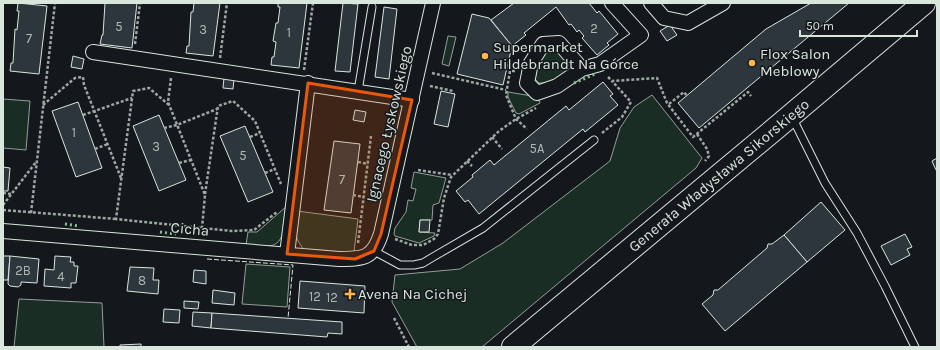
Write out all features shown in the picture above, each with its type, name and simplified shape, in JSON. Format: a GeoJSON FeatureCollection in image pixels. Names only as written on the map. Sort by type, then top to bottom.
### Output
{"type":"FeatureCollection","features":[{"type":"Feature","properties":{"kind":"main road","name":"Generała Władysława Sikorskiego"},"geometry":{"type":"LineString","coordinates":[[513,347],[924,3]]}},
{"type":"Feature","properties":{"kind":"street","name":"Ignacego Łyskowskiego"},"geometry":{"type":"LineString","coordinates":[[374,251],[381,234],[433,3]]}},
{"type":"Feature","properties":{"kind":"street"},"geometry":{"type":"LineString","coordinates":[[588,67],[559,43],[542,44],[531,62],[527,83],[537,93],[557,86],[588,67],[600,64],[641,35],[612,3]]}},
{"type":"Feature","properties":{"kind":"street"},"geometry":{"type":"LineString","coordinates":[[651,3],[664,18],[688,23],[723,3]]}},
{"type":"Feature","properties":{"kind":"street"},"geometry":{"type":"LineString","coordinates":[[93,52],[412,100]]}},
{"type":"Feature","properties":{"kind":"street"},"geometry":{"type":"LineString","coordinates":[[287,254],[305,83]]}},
{"type":"Feature","properties":{"kind":"street","name":"Cicha"},"geometry":{"type":"LineString","coordinates":[[3,231],[287,254],[355,258],[366,256],[374,251]]}},
{"type":"Feature","properties":{"kind":"lane"},"geometry":{"type":"LineString","coordinates":[[358,91],[372,7]]}},
{"type":"Feature","properties":{"kind":"lane"},"geometry":{"type":"LineString","coordinates":[[791,115],[825,182],[861,240],[915,347]]}},
{"type":"Feature","properties":{"kind":"lane"},"geometry":{"type":"LineString","coordinates":[[374,251],[400,264],[423,263],[483,228],[594,140]]}},
{"type":"Feature","properties":{"kind":"path"},"geometry":{"type":"LineString","coordinates":[[31,213],[55,3]]}},
{"type":"Feature","properties":{"kind":"path"},"geometry":{"type":"LineString","coordinates":[[133,58],[140,3]]}},
{"type":"Feature","properties":{"kind":"path"},"geometry":{"type":"LineString","coordinates":[[218,70],[227,3]]}},
{"type":"Feature","properties":{"kind":"path"},"geometry":{"type":"LineString","coordinates":[[305,83],[313,3]]}},
{"type":"Feature","properties":{"kind":"path"},"geometry":{"type":"LineString","coordinates":[[172,64],[168,102],[205,195]]}},
{"type":"Feature","properties":{"kind":"path"},"geometry":{"type":"LineString","coordinates":[[588,67],[600,77],[609,76],[631,102],[622,117],[594,140]]}},
{"type":"Feature","properties":{"kind":"path"},"geometry":{"type":"LineString","coordinates":[[428,72],[506,90]]}},
{"type":"Feature","properties":{"kind":"path"},"geometry":{"type":"LineString","coordinates":[[43,106],[75,78],[83,77],[84,85],[94,112],[121,179]]}},
{"type":"Feature","properties":{"kind":"path"},"geometry":{"type":"LineString","coordinates":[[612,81],[657,78],[661,91],[693,137],[748,92],[750,96]]}},
{"type":"Feature","properties":{"kind":"path"},"geometry":{"type":"LineString","coordinates":[[425,85],[454,91]]}},
{"type":"Feature","properties":{"kind":"path"},"geometry":{"type":"LineString","coordinates":[[116,219],[133,91],[149,88],[170,105]]}},
{"type":"Feature","properties":{"kind":"path"},"geometry":{"type":"LineString","coordinates":[[669,104],[684,92],[687,96]]}},
{"type":"Feature","properties":{"kind":"path"},"geometry":{"type":"LineString","coordinates":[[390,237],[412,245],[423,245],[434,239],[438,234],[444,198],[451,177],[492,137],[516,119],[545,103],[537,93]]}},
{"type":"Feature","properties":{"kind":"path"},"geometry":{"type":"LineString","coordinates":[[83,115],[132,98]]}},
{"type":"Feature","properties":{"kind":"path"},"geometry":{"type":"LineString","coordinates":[[164,128],[177,125],[217,109],[218,106],[233,101],[255,121],[282,187]]}},
{"type":"Feature","properties":{"kind":"path"},"geometry":{"type":"LineString","coordinates":[[202,228],[217,109]]}},
{"type":"Feature","properties":{"kind":"path"},"geometry":{"type":"LineString","coordinates":[[516,119],[527,129]]}},
{"type":"Feature","properties":{"kind":"path"},"geometry":{"type":"LineString","coordinates":[[250,137],[260,134]]}},
{"type":"Feature","properties":{"kind":"path"},"geometry":{"type":"LineString","coordinates":[[697,134],[707,149],[709,156]]}},
{"type":"Feature","properties":{"kind":"path"},"geometry":{"type":"LineString","coordinates":[[358,243],[371,136]]}},
{"type":"Feature","properties":{"kind":"path"},"geometry":{"type":"LineString","coordinates":[[492,137],[502,149]]}},
{"type":"Feature","properties":{"kind":"path"},"geometry":{"type":"LineString","coordinates":[[95,149],[108,144]]}},
{"type":"Feature","properties":{"kind":"path"},"geometry":{"type":"LineString","coordinates":[[179,163],[191,160]]}},
{"type":"Feature","properties":{"kind":"path"},"geometry":{"type":"LineString","coordinates":[[467,161],[472,166]]}},
{"type":"Feature","properties":{"kind":"path"},"geometry":{"type":"LineString","coordinates":[[3,205],[36,162]]}},
{"type":"Feature","properties":{"kind":"path"},"geometry":{"type":"LineString","coordinates":[[358,162],[368,164]]}},
{"type":"Feature","properties":{"kind":"path"},"geometry":{"type":"LineString","coordinates":[[265,173],[275,169]]}},
{"type":"Feature","properties":{"kind":"path"},"geometry":{"type":"LineString","coordinates":[[418,170],[453,175]]}},
{"type":"Feature","properties":{"kind":"path"},"geometry":{"type":"LineString","coordinates":[[3,193],[12,194]]}},
{"type":"Feature","properties":{"kind":"path"},"geometry":{"type":"LineString","coordinates":[[353,195],[364,197]]}},
{"type":"Feature","properties":{"kind":"path"},"geometry":{"type":"LineString","coordinates":[[3,210],[116,219],[232,231],[254,230],[270,219],[280,209]]}},
{"type":"Feature","properties":{"kind":"path"},"geometry":{"type":"LineString","coordinates":[[394,318],[409,347]]}},
{"type":"Feature","properties":{"kind":"highlighted area"},"geometry":{"type":"Polygon","coordinates":[[[308,83],[412,100],[381,234],[374,251],[355,259],[287,254],[308,83]]]}},
{"type":"Feature","properties":{"kind":"green space"},"geometry":{"type":"Polygon","coordinates":[[[448,36],[456,37],[449,66],[442,64],[448,36]]]}},
{"type":"Feature","properties":{"kind":"green space"},"geometry":{"type":"Polygon","coordinates":[[[556,46],[570,64],[570,71],[549,83],[539,83],[535,79],[541,53],[556,46]]]}},
{"type":"Feature","properties":{"kind":"green space"},"geometry":{"type":"Polygon","coordinates":[[[508,92],[538,97],[540,103],[519,114],[516,113],[508,97],[508,92]]]}},
{"type":"Feature","properties":{"kind":"green space"},"geometry":{"type":"Polygon","coordinates":[[[652,95],[702,158],[696,168],[482,347],[417,347],[392,302],[395,275],[460,269],[503,243],[610,161],[620,128],[634,107],[652,95]]]}},
{"type":"Feature","properties":{"kind":"green space"},"geometry":{"type":"Polygon","coordinates":[[[3,99],[30,101],[26,150],[3,148],[3,99]]]}},
{"type":"Feature","properties":{"kind":"green space"},"geometry":{"type":"Polygon","coordinates":[[[414,172],[446,178],[439,203],[433,205],[432,220],[420,220],[419,232],[435,233],[434,236],[419,243],[395,236],[394,234],[395,228],[406,212],[408,200],[413,201],[416,189],[411,188],[414,172]]]}},
{"type":"Feature","properties":{"kind":"green space"},"geometry":{"type":"Polygon","coordinates":[[[287,206],[284,230],[279,241],[275,245],[246,245],[248,232],[257,232],[287,206]]]}},
{"type":"Feature","properties":{"kind":"green space"},"geometry":{"type":"Polygon","coordinates":[[[297,211],[358,219],[354,252],[345,254],[304,250],[295,232],[297,211]]]}},
{"type":"Feature","properties":{"kind":"green space"},"geometry":{"type":"Polygon","coordinates":[[[246,264],[290,267],[287,307],[242,304],[246,264]]]}},
{"type":"Feature","properties":{"kind":"green space"},"geometry":{"type":"Polygon","coordinates":[[[19,299],[102,303],[104,347],[14,347],[19,299]]]}},
{"type":"Feature","properties":{"kind":"building"},"geometry":{"type":"Polygon","coordinates":[[[18,3],[47,6],[39,74],[10,71],[11,63],[13,63],[15,29],[17,30],[19,11],[17,11],[18,3]]]}},
{"type":"Feature","properties":{"kind":"building"},"geometry":{"type":"Polygon","coordinates":[[[105,3],[137,3],[132,48],[100,44],[103,35],[105,3]]]}},
{"type":"Feature","properties":{"kind":"building"},"geometry":{"type":"Polygon","coordinates":[[[194,3],[220,3],[213,56],[186,53],[187,46],[189,46],[191,12],[193,12],[194,3]]]}},
{"type":"Feature","properties":{"kind":"building"},"geometry":{"type":"Polygon","coordinates":[[[278,3],[307,3],[299,68],[271,65],[272,57],[274,57],[276,42],[273,41],[276,23],[278,23],[280,7],[278,7],[278,3]]]}},
{"type":"Feature","properties":{"kind":"building"},"geometry":{"type":"Polygon","coordinates":[[[343,3],[358,4],[350,72],[335,71],[343,3]]]}},
{"type":"Feature","properties":{"kind":"building"},"geometry":{"type":"Polygon","coordinates":[[[514,3],[589,3],[597,13],[599,11],[618,34],[607,43],[609,45],[597,55],[582,38],[584,36],[579,30],[577,32],[571,24],[569,25],[556,7],[524,33],[526,35],[512,46],[491,20],[514,3]]]}},
{"type":"Feature","properties":{"kind":"building","name":"Flox Salon Meblowy"},"geometry":{"type":"Polygon","coordinates":[[[811,3],[849,3],[699,128],[678,103],[766,29],[811,3]]]}},
{"type":"Feature","properties":{"kind":"building"},"geometry":{"type":"Polygon","coordinates":[[[384,7],[397,9],[389,79],[375,77],[384,7]]]}},
{"type":"Feature","properties":{"kind":"building","name":"Supermarket Hildebrandt Na Górce"},"geometry":{"type":"Polygon","coordinates":[[[472,14],[489,18],[512,46],[503,85],[457,74],[472,14]]]}},
{"type":"Feature","properties":{"kind":"building"},"geometry":{"type":"Polygon","coordinates":[[[670,25],[677,35],[667,41],[660,31],[670,25]]]}},
{"type":"Feature","properties":{"kind":"building"},"geometry":{"type":"Polygon","coordinates":[[[73,56],[84,59],[82,69],[71,67],[73,56]]]}},
{"type":"Feature","properties":{"kind":"building"},"geometry":{"type":"Polygon","coordinates":[[[224,78],[234,79],[233,89],[223,88],[224,78]]]}},
{"type":"Feature","properties":{"kind":"building"},"geometry":{"type":"Polygon","coordinates":[[[603,82],[613,94],[610,96],[618,105],[585,132],[583,129],[479,214],[468,200],[465,202],[456,191],[490,160],[494,165],[566,106],[569,110],[603,82]]]}},
{"type":"Feature","properties":{"kind":"building"},"geometry":{"type":"Polygon","coordinates":[[[441,91],[455,94],[448,127],[434,124],[441,91]]]}},
{"type":"Feature","properties":{"kind":"building"},"geometry":{"type":"Polygon","coordinates":[[[78,102],[102,168],[76,177],[52,111],[78,102]]]}},
{"type":"Feature","properties":{"kind":"building"},"geometry":{"type":"Polygon","coordinates":[[[355,110],[366,112],[364,122],[353,120],[355,110]]]}},
{"type":"Feature","properties":{"kind":"building"},"geometry":{"type":"Polygon","coordinates":[[[159,115],[186,180],[159,191],[133,126],[159,115]]]}},
{"type":"Feature","properties":{"kind":"building"},"geometry":{"type":"Polygon","coordinates":[[[245,126],[273,192],[248,202],[220,136],[245,126]]]}},
{"type":"Feature","properties":{"kind":"building"},"geometry":{"type":"Polygon","coordinates":[[[334,141],[360,144],[351,213],[324,210],[334,141]]]}},
{"type":"Feature","properties":{"kind":"building"},"geometry":{"type":"Polygon","coordinates":[[[937,158],[937,169],[936,170],[932,161],[937,158]]]}},
{"type":"Feature","properties":{"kind":"building"},"geometry":{"type":"Polygon","coordinates":[[[3,167],[10,168],[8,191],[3,191],[3,167]]]}},
{"type":"Feature","properties":{"kind":"building"},"geometry":{"type":"Polygon","coordinates":[[[821,202],[845,230],[807,262],[784,235],[821,202]]]}},
{"type":"Feature","properties":{"kind":"building"},"geometry":{"type":"Polygon","coordinates":[[[420,220],[430,220],[429,232],[419,232],[420,220]]]}},
{"type":"Feature","properties":{"kind":"building"},"geometry":{"type":"Polygon","coordinates":[[[905,234],[912,247],[907,249],[910,255],[891,265],[881,246],[905,234]]]}},
{"type":"Feature","properties":{"kind":"building"},"geometry":{"type":"Polygon","coordinates":[[[784,235],[807,262],[725,331],[702,304],[713,295],[714,290],[718,290],[767,248],[768,244],[772,244],[784,235]]]}},
{"type":"Feature","properties":{"kind":"building"},"geometry":{"type":"Polygon","coordinates":[[[3,256],[10,256],[8,280],[3,280],[3,256]]]}},
{"type":"Feature","properties":{"kind":"building"},"geometry":{"type":"Polygon","coordinates":[[[10,256],[39,259],[37,283],[21,282],[21,285],[18,287],[10,286],[8,284],[10,256]]]}},
{"type":"Feature","properties":{"kind":"building"},"geometry":{"type":"Polygon","coordinates":[[[55,256],[71,257],[70,262],[74,262],[74,266],[78,266],[76,283],[71,283],[71,288],[44,286],[45,269],[54,270],[55,256]]]}},
{"type":"Feature","properties":{"kind":"building"},"geometry":{"type":"Polygon","coordinates":[[[130,267],[154,268],[153,280],[159,280],[158,294],[127,291],[130,267]]]}},
{"type":"Feature","properties":{"kind":"building"},"geometry":{"type":"Polygon","coordinates":[[[194,270],[206,271],[206,284],[193,282],[194,270]]]}},
{"type":"Feature","properties":{"kind":"building"},"geometry":{"type":"Polygon","coordinates":[[[300,281],[365,286],[364,313],[298,308],[300,281]]]}},
{"type":"Feature","properties":{"kind":"building"},"geometry":{"type":"Polygon","coordinates":[[[213,290],[235,293],[234,305],[212,303],[213,290]]]}},
{"type":"Feature","properties":{"kind":"building"},"geometry":{"type":"Polygon","coordinates":[[[184,301],[199,302],[198,309],[184,308],[184,301]]]}},
{"type":"Feature","properties":{"kind":"building"},"geometry":{"type":"Polygon","coordinates":[[[164,309],[180,310],[179,323],[163,322],[164,309]]]}},
{"type":"Feature","properties":{"kind":"building"},"geometry":{"type":"Polygon","coordinates":[[[193,312],[212,313],[211,328],[192,326],[193,312]]]}},
{"type":"Feature","properties":{"kind":"building"},"geometry":{"type":"Polygon","coordinates":[[[212,313],[342,322],[342,334],[328,333],[327,337],[211,328],[212,313]]]}},
{"type":"Feature","properties":{"kind":"building"},"geometry":{"type":"Polygon","coordinates":[[[141,344],[141,347],[120,347],[120,345],[141,344]]]}},
{"type":"Feature","properties":{"kind":"hedge"},"geometry":{"type":"LineString","coordinates":[[574,83],[595,74]]}},
{"type":"Feature","properties":{"kind":"hedge"},"geometry":{"type":"LineString","coordinates":[[65,224],[79,226]]}},
{"type":"Feature","properties":{"kind":"hedge"},"geometry":{"type":"LineString","coordinates":[[160,232],[176,234]]}},
{"type":"Feature","properties":{"kind":"fence"},"geometry":{"type":"LineString","coordinates":[[207,259],[293,265],[288,318]]}},
{"type":"Feature","properties":{"kind":"place","name":"Supermarket Hildebrandt Na Górce"},"geometry":{"type":"Point","coordinates":[485,56]}},
{"type":"Feature","properties":{"kind":"place","name":"Flox Salon Meblowy"},"geometry":{"type":"Point","coordinates":[752,63]}},
{"type":"Feature","properties":{"kind":"place","name":"Avena Na Cichej"},"geometry":{"type":"Point","coordinates":[350,294]}}]}
